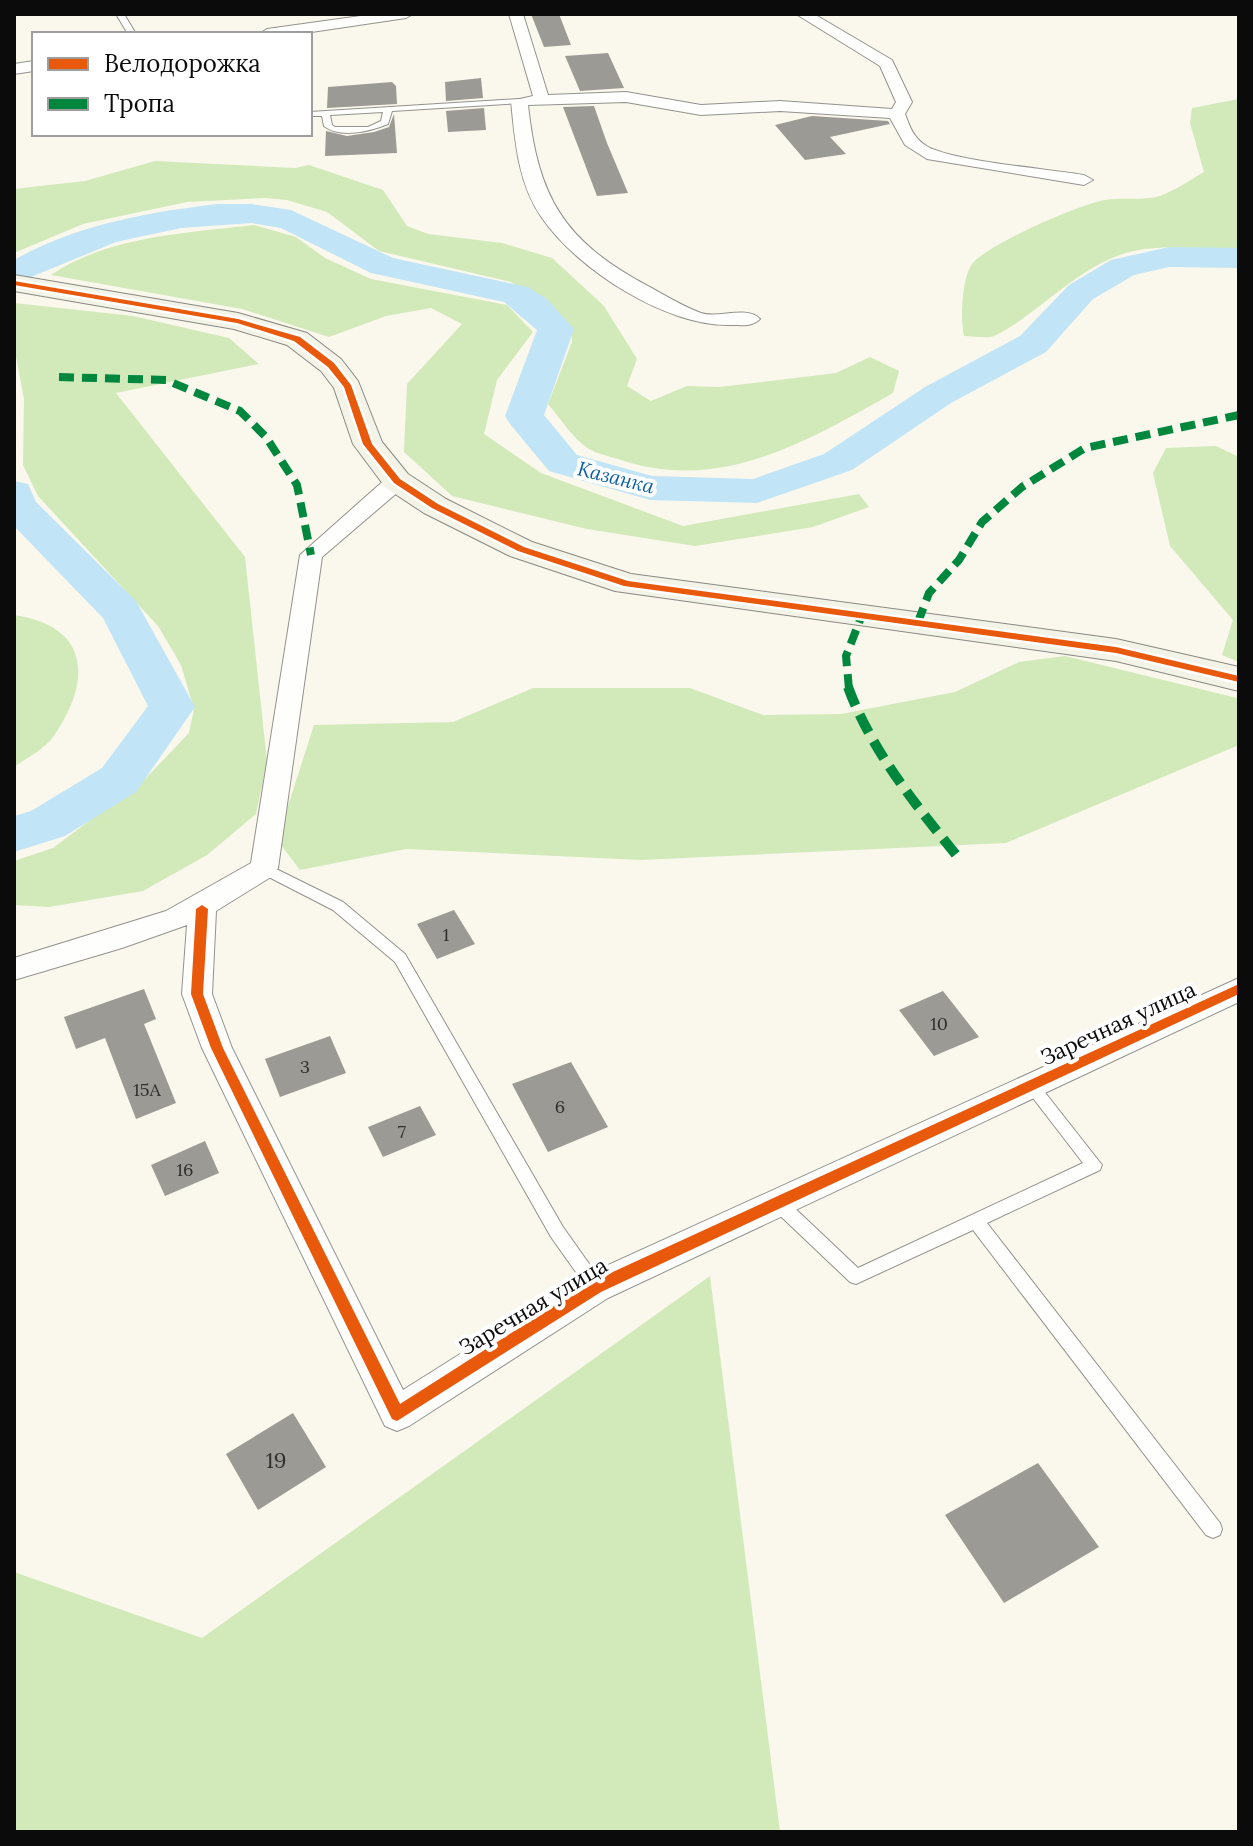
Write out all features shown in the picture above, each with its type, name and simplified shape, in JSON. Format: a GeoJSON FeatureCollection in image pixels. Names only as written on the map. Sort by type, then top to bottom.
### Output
{"type":"FeatureCollection","features":[{"type":"Feature","properties":{"kind":"street"},"geometry":{"type":"LineString","coordinates":[[274,32],[310,21],[406,14]]}},
{"type":"Feature","properties":{"kind":"street"},"geometry":{"type":"LineString","coordinates":[[516,14],[542,100]]}},
{"type":"Feature","properties":{"kind":"street"},"geometry":{"type":"LineString","coordinates":[[803,14],[887,63],[904,102],[897,114],[900,130],[922,152],[946,162],[991,165],[1084,180]]}},
{"type":"Feature","properties":{"kind":"street"},"geometry":{"type":"LineString","coordinates":[[750,319],[708,320],[694,317],[603,270],[560,234],[546,214],[528,163],[519,101],[626,97],[701,110],[780,106],[897,114]]}},
{"type":"Feature","properties":{"kind":"street"},"geometry":{"type":"LineString","coordinates":[[14,283],[238,321],[297,339],[331,365],[348,387],[368,444],[397,481],[435,506],[521,549],[627,584],[1116,650],[1239,679]]}},
{"type":"Feature","properties":{"kind":"street"},"geometry":{"type":"LineString","coordinates":[[14,969],[158,928],[202,909],[264,868],[311,555],[397,481]]}},
{"type":"Feature","properties":{"kind":"street","name":"Заречная улица"},"geometry":{"type":"LineString","coordinates":[[202,909],[197,994],[217,1048],[397,1414],[596,1287],[1239,989]]}},
{"type":"Feature","properties":{"kind":"lane"},"geometry":{"type":"LineString","coordinates":[[120,14],[131,32]]}},
{"type":"Feature","properties":{"kind":"lane"},"geometry":{"type":"LineString","coordinates":[[312,114],[519,101]]}},
{"type":"Feature","properties":{"kind":"lane"},"geometry":{"type":"LineString","coordinates":[[326,114],[328,126],[333,129],[369,129],[385,122],[388,110]]}},
{"type":"Feature","properties":{"kind":"lane"},"geometry":{"type":"LineString","coordinates":[[264,868],[338,906],[400,958],[557,1232],[596,1287]]}},
{"type":"Feature","properties":{"kind":"lane"},"geometry":{"type":"LineString","coordinates":[[778,1203],[856,1277],[1094,1165],[1031,1085]]}},
{"type":"Feature","properties":{"kind":"lane"},"geometry":{"type":"LineString","coordinates":[[976,1221],[1213,1529]]}},
{"type":"Feature","properties":{"kind":"green space"},"geometry":{"type":"Polygon","coordinates":[[[1239,99],[1239,251],[1162,248],[1131,251],[1084,273],[994,336],[964,336],[962,310],[966,279],[972,264],[981,256],[1034,226],[1076,209],[1105,200],[1160,196],[1204,172],[1190,123],[1192,108],[1239,99]]]}},
{"type":"Feature","properties":{"kind":"green space"},"geometry":{"type":"Polygon","coordinates":[[[155,161],[295,168],[309,165],[383,190],[407,226],[428,234],[502,243],[552,258],[604,306],[637,359],[627,386],[651,401],[687,386],[720,387],[836,373],[870,357],[899,371],[893,393],[828,429],[761,458],[692,470],[656,468],[589,449],[548,404],[572,342],[571,327],[559,314],[511,282],[379,251],[327,212],[287,200],[265,198],[187,202],[83,224],[14,253],[14,189],[85,181],[155,161]]]}},
{"type":"Feature","properties":{"kind":"green space"},"geometry":{"type":"Polygon","coordinates":[[[254,225],[296,237],[325,258],[371,279],[507,305],[533,332],[497,380],[484,434],[541,473],[683,526],[859,494],[869,507],[813,527],[695,546],[587,529],[452,496],[404,452],[407,384],[462,324],[431,308],[386,316],[329,337],[242,309],[51,275],[73,262],[123,244],[175,234],[254,225]]]}},
{"type":"Feature","properties":{"kind":"green space"},"geometry":{"type":"Polygon","coordinates":[[[14,303],[133,316],[229,338],[259,364],[116,393],[245,557],[267,761],[256,814],[207,855],[143,891],[49,907],[14,905],[14,861],[53,848],[145,779],[189,733],[194,709],[181,665],[158,626],[38,496],[23,465],[24,399],[14,346],[14,303]]]}},
{"type":"Feature","properties":{"kind":"green space"},"geometry":{"type":"Polygon","coordinates":[[[1216,446],[1239,457],[1239,662],[1222,655],[1233,620],[1170,546],[1153,473],[1166,448],[1216,446]]]}},
{"type":"Feature","properties":{"kind":"green space"},"geometry":{"type":"Polygon","coordinates":[[[14,615],[39,621],[58,631],[70,644],[77,660],[78,677],[66,716],[53,737],[14,767],[14,615]]]}},
{"type":"Feature","properties":{"kind":"green space"},"geometry":{"type":"Polygon","coordinates":[[[1065,656],[1237,698],[1239,745],[1006,843],[641,860],[406,849],[300,870],[277,840],[314,725],[453,722],[533,688],[690,688],[763,715],[841,714],[955,692],[1019,662],[1065,656]]]}},
{"type":"Feature","properties":{"kind":"green space"},"geometry":{"type":"Polygon","coordinates":[[[710,1276],[780,1832],[14,1832],[14,1572],[202,1638],[710,1276]]]}},
{"type":"Feature","properties":{"kind":"building"},"geometry":{"type":"Polygon","coordinates":[[[531,14],[559,14],[571,45],[544,47],[531,14]]]}},
{"type":"Feature","properties":{"kind":"building"},"geometry":{"type":"Polygon","coordinates":[[[608,53],[624,88],[580,91],[565,56],[608,53]]]}},
{"type":"Feature","properties":{"kind":"building"},"geometry":{"type":"Polygon","coordinates":[[[481,78],[483,98],[446,101],[445,82],[481,78]]]}},
{"type":"Feature","properties":{"kind":"building"},"geometry":{"type":"Polygon","coordinates":[[[392,82],[396,86],[397,104],[327,108],[328,87],[392,82]]]}},
{"type":"Feature","properties":{"kind":"building"},"geometry":{"type":"Polygon","coordinates":[[[594,106],[628,193],[597,196],[563,107],[594,106]]]}},
{"type":"Feature","properties":{"kind":"building"},"geometry":{"type":"Polygon","coordinates":[[[484,108],[486,130],[448,132],[446,111],[484,108]]]}},
{"type":"Feature","properties":{"kind":"building"},"geometry":{"type":"Polygon","coordinates":[[[394,114],[397,153],[325,156],[326,131],[347,136],[374,132],[389,127],[394,114]]]}},
{"type":"Feature","properties":{"kind":"building"},"geometry":{"type":"Polygon","coordinates":[[[812,116],[888,121],[890,124],[830,137],[846,154],[805,160],[775,125],[812,116]]]}},
{"type":"Feature","properties":{"kind":"building"},"geometry":{"type":"Polygon","coordinates":[[[454,910],[475,944],[437,959],[417,924],[454,910]]]}},
{"type":"Feature","properties":{"kind":"building"},"geometry":{"type":"Polygon","coordinates":[[[144,989],[156,1019],[144,1024],[176,1103],[136,1119],[105,1038],[76,1049],[64,1017],[144,989]]]}},
{"type":"Feature","properties":{"kind":"building"},"geometry":{"type":"Polygon","coordinates":[[[943,991],[979,1037],[934,1056],[899,1010],[943,991]]]}},
{"type":"Feature","properties":{"kind":"building"},"geometry":{"type":"Polygon","coordinates":[[[330,1036],[346,1073],[280,1097],[265,1059],[330,1036]]]}},
{"type":"Feature","properties":{"kind":"building"},"geometry":{"type":"Polygon","coordinates":[[[571,1062],[608,1127],[548,1152],[512,1084],[571,1062]]]}},
{"type":"Feature","properties":{"kind":"building"},"geometry":{"type":"Polygon","coordinates":[[[420,1106],[436,1135],[383,1157],[368,1127],[420,1106]]]}},
{"type":"Feature","properties":{"kind":"building"},"geometry":{"type":"Polygon","coordinates":[[[205,1141],[219,1173],[165,1196],[151,1165],[205,1141]]]}},
{"type":"Feature","properties":{"kind":"building"},"geometry":{"type":"Polygon","coordinates":[[[293,1413],[326,1467],[258,1510],[226,1454],[293,1413]]]}},
{"type":"Feature","properties":{"kind":"building"},"geometry":{"type":"Polygon","coordinates":[[[1038,1463],[1099,1547],[1004,1603],[945,1515],[1038,1463]]]}},
{"type":"Feature","properties":{"kind":"waterway","name":"Казанка"},"geometry":{"type":"LineString","coordinates":[[14,274],[69,247],[142,225],[217,214],[251,214],[293,221],[383,266],[512,293],[534,306],[556,329],[524,416],[563,463],[650,488],[757,491],[838,462],[938,395],[1033,344],[1081,292],[1123,267],[1169,257],[1239,258]]}},
{"type":"Feature","properties":{"kind":"waterway","name":"Казанка"},"geometry":{"type":"LineString","coordinates":[[14,493],[17,506],[121,611],[172,707],[119,780],[48,824],[14,834]]}},
{"type":"Feature","properties":{"kind":"marked path"},"geometry":{"type":"LineString","coordinates":[[59,377],[166,380],[240,411],[266,437],[297,485],[311,555]]}},
{"type":"Feature","properties":{"kind":"marked path"},"geometry":{"type":"LineString","coordinates":[[918,622],[929,593],[959,560],[982,522],[1022,487],[1085,448],[1239,415]]}},
{"type":"Feature","properties":{"kind":"marked path"},"geometry":{"type":"LineString","coordinates":[[862,615],[845,661],[847,683],[856,708],[887,763],[957,856]]}},
{"type":"Feature","properties":{"kind":"cycle path"},"geometry":{"type":"LineString","coordinates":[[14,283],[238,321],[297,339],[331,365],[348,387],[368,444],[397,481],[435,506],[521,549],[627,584],[1116,650],[1239,679]]}},
{"type":"Feature","properties":{"kind":"cycle path"},"geometry":{"type":"LineString","coordinates":[[202,909],[197,994],[217,1048],[397,1414],[596,1287],[1239,989]]}}]}
